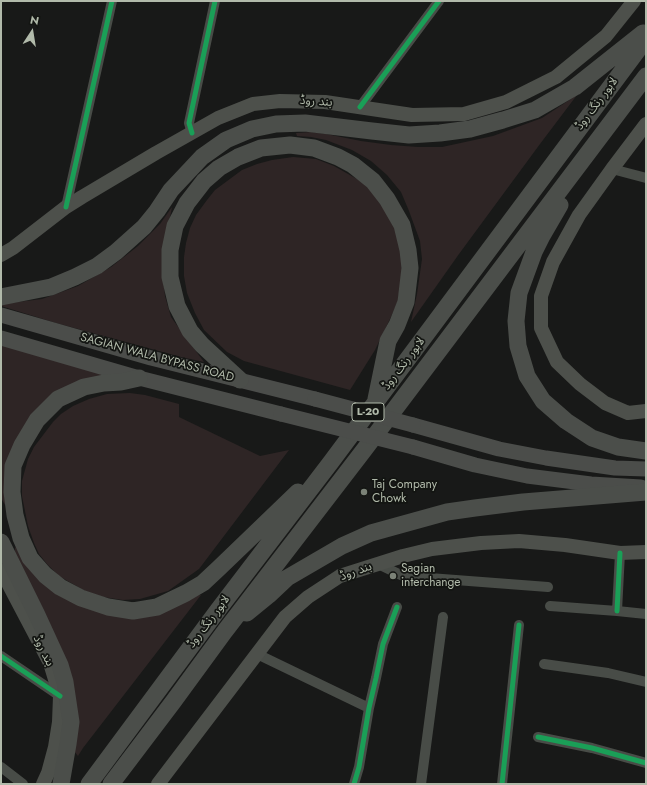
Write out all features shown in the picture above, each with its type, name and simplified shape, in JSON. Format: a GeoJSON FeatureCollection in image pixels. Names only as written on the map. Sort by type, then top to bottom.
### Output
{"type":"FeatureCollection","features":[{"type":"Feature","properties":{"kind":"highway"},"geometry":{"type":"LineString","coordinates":[[1,297],[51,287],[97,266],[116,252],[144,227],[171,190],[202,157],[226,140],[252,129],[276,124],[305,123],[409,135],[440,133],[503,120],[535,110],[575,87],[646,30]]}},
{"type":"Feature","properties":{"kind":"highway","name":"لاہور رنگ روڈ"},"geometry":{"type":"LineString","coordinates":[[89,784],[646,39]]}},
{"type":"Feature","properties":{"kind":"highway","name":"لاہور رنگ روڈ"},"geometry":{"type":"LineString","coordinates":[[111,784],[225,631],[364,450],[646,76]]}},
{"type":"Feature","properties":{"kind":"highway"},"geometry":{"type":"LineString","coordinates":[[240,380],[202,345],[190,331],[177,306],[170,277],[170,250],[176,226],[187,203],[204,181],[219,168],[238,157],[261,148],[290,145],[314,148],[338,157],[353,165],[373,180],[402,225],[408,250],[410,268],[406,302],[397,325],[388,341],[375,403]]}},
{"type":"Feature","properties":{"kind":"highway"},"geometry":{"type":"LineString","coordinates":[[583,158],[563,199],[534,252],[519,294],[516,320],[518,346],[527,376],[544,401],[566,422],[592,438],[618,447],[646,451]]}},
{"type":"Feature","properties":{"kind":"highway"},"geometry":{"type":"LineString","coordinates":[[139,378],[84,387],[58,400],[37,420],[22,445],[13,466],[12,492],[15,515],[21,538],[30,558],[45,575],[60,587],[81,598],[108,607],[133,611],[157,607],[186,593],[203,583],[220,568],[283,505],[331,462]]}},
{"type":"Feature","properties":{"kind":"highway"},"geometry":{"type":"LineString","coordinates":[[225,631],[269,595],[287,578],[342,546],[371,533],[447,512],[523,502],[646,492]]}},
{"type":"Feature","properties":{"kind":"highway"},"geometry":{"type":"LineString","coordinates":[[1,542],[60,665],[65,682],[71,722],[62,784]]}},
{"type":"Feature","properties":{"kind":"main road","name":"بند روڈ"},"geometry":{"type":"LineString","coordinates":[[1,255],[13,248],[66,207],[218,118],[253,104],[280,100],[325,102],[412,115],[464,114],[506,102],[556,77],[606,36],[634,1]]}},
{"type":"Feature","properties":{"kind":"main road"},"geometry":{"type":"LineString","coordinates":[[646,124],[612,168],[579,216],[553,262],[541,296],[542,328],[557,362],[580,384],[605,403],[628,413],[646,411]]}},
{"type":"Feature","properties":{"kind":"main road","name":"SAGIAN WALA BYPASS ROAD"},"geometry":{"type":"LineString","coordinates":[[1,315],[151,358],[315,399],[499,449],[546,458],[615,468],[646,469]]}},
{"type":"Feature","properties":{"kind":"main road","name":"SAGIAN WALA BYPASS ROAD"},"geometry":{"type":"LineString","coordinates":[[1,338],[139,378],[413,447],[475,465],[527,476],[591,484],[646,487]]}},
{"type":"Feature","properties":{"kind":"main road","name":"بند روڈ"},"geometry":{"type":"LineString","coordinates":[[158,784],[285,618],[308,597],[340,576],[403,556],[432,549],[481,543],[520,541],[565,545],[620,553],[646,552]]}},
{"type":"Feature","properties":{"kind":"main road","name":"بند روڈ"},"geometry":{"type":"LineString","coordinates":[[1,570],[50,663],[60,696],[59,722],[48,773],[43,784]]}},
{"type":"Feature","properties":{"kind":"street"},"geometry":{"type":"LineString","coordinates":[[66,207],[112,1]]}},
{"type":"Feature","properties":{"kind":"street"},"geometry":{"type":"LineString","coordinates":[[192,133],[189,123],[215,1]]}},
{"type":"Feature","properties":{"kind":"street"},"geometry":{"type":"LineString","coordinates":[[360,107],[439,1]]}},
{"type":"Feature","properties":{"kind":"street"},"geometry":{"type":"LineString","coordinates":[[612,168],[646,178]]}},
{"type":"Feature","properties":{"kind":"street"},"geometry":{"type":"LineString","coordinates":[[617,611],[620,553]]}},
{"type":"Feature","properties":{"kind":"street"},"geometry":{"type":"LineString","coordinates":[[378,564],[403,576],[548,586]]}},
{"type":"Feature","properties":{"kind":"street"},"geometry":{"type":"LineString","coordinates":[[550,606],[646,614]]}},
{"type":"Feature","properties":{"kind":"street"},"geometry":{"type":"LineString","coordinates":[[354,784],[359,767],[369,708],[383,644],[397,607]]}},
{"type":"Feature","properties":{"kind":"street"},"geometry":{"type":"LineString","coordinates":[[421,784],[443,617]]}},
{"type":"Feature","properties":{"kind":"street"},"geometry":{"type":"LineString","coordinates":[[502,784],[519,625]]}},
{"type":"Feature","properties":{"kind":"street"},"geometry":{"type":"LineString","coordinates":[[257,654],[369,708]]}},
{"type":"Feature","properties":{"kind":"street"},"geometry":{"type":"LineString","coordinates":[[1,656],[60,696]]}},
{"type":"Feature","properties":{"kind":"street"},"geometry":{"type":"LineString","coordinates":[[544,664],[608,673],[646,682]]}},
{"type":"Feature","properties":{"kind":"street"},"geometry":{"type":"LineString","coordinates":[[538,737],[592,748],[646,763]]}},
{"type":"Feature","properties":{"kind":"street"},"geometry":{"type":"LineString","coordinates":[[1,767],[23,784]]}},
{"type":"Feature","properties":{"kind":"shaded area"},"geometry":{"type":"Polygon","coordinates":[[[577,95],[459,254],[411,322],[422,259],[420,241],[401,192],[387,175],[371,161],[352,150],[326,140],[297,136],[296,133],[311,132],[391,145],[442,147],[493,136],[542,118],[577,95]]]}},
{"type":"Feature","properties":{"kind":"shaded area"},"geometry":{"type":"Polygon","coordinates":[[[293,157],[316,159],[334,166],[364,183],[374,193],[394,225],[404,261],[398,301],[375,350],[350,390],[244,361],[227,352],[204,330],[187,293],[184,276],[186,243],[190,228],[196,215],[207,200],[215,190],[242,170],[272,160],[293,157]]]}},
{"type":"Feature","properties":{"kind":"shaded area"},"geometry":{"type":"Polygon","coordinates":[[[172,207],[167,233],[163,278],[165,296],[171,317],[204,362],[56,323],[1,306],[1,304],[42,299],[78,286],[111,267],[138,246],[160,224],[172,207]]]}},
{"type":"Feature","properties":{"kind":"shaded area"},"geometry":{"type":"Polygon","coordinates":[[[1,338],[139,378],[104,383],[37,420],[12,492],[5,505],[1,498],[1,338]]]}},
{"type":"Feature","properties":{"kind":"shaded area"},"geometry":{"type":"Polygon","coordinates":[[[130,393],[145,395],[179,404],[179,417],[260,456],[289,450],[199,569],[168,591],[140,599],[123,600],[103,597],[85,591],[59,576],[47,564],[39,554],[28,526],[22,496],[22,481],[28,459],[34,447],[61,414],[73,406],[89,399],[107,394],[130,393]]]}},
{"type":"Feature","properties":{"kind":"shaded area"},"geometry":{"type":"Polygon","coordinates":[[[15,547],[30,558],[45,575],[108,607],[201,595],[78,756],[68,744],[15,571],[15,547]]]}},
{"type":"Feature","properties":{"kind":"cycle path"},"geometry":{"type":"LineString","coordinates":[[66,207],[112,1]]}},
{"type":"Feature","properties":{"kind":"cycle path"},"geometry":{"type":"LineString","coordinates":[[192,133],[189,123],[215,1]]}},
{"type":"Feature","properties":{"kind":"cycle path"},"geometry":{"type":"LineString","coordinates":[[360,107],[439,1]]}},
{"type":"Feature","properties":{"kind":"cycle path"},"geometry":{"type":"LineString","coordinates":[[617,611],[620,553]]}},
{"type":"Feature","properties":{"kind":"cycle path"},"geometry":{"type":"LineString","coordinates":[[354,784],[359,767],[369,708],[383,644],[397,607]]}},
{"type":"Feature","properties":{"kind":"cycle path"},"geometry":{"type":"LineString","coordinates":[[502,784],[519,625]]}},
{"type":"Feature","properties":{"kind":"cycle path"},"geometry":{"type":"LineString","coordinates":[[1,656],[60,696]]}},
{"type":"Feature","properties":{"kind":"cycle path"},"geometry":{"type":"LineString","coordinates":[[538,737],[592,748],[646,763]]}},
{"type":"Feature","properties":{"kind":"place","name":"Taj Company Chowk"},"geometry":{"type":"Point","coordinates":[364,492]}},
{"type":"Feature","properties":{"kind":"place","name":"Sagian interchange"},"geometry":{"type":"Point","coordinates":[393,576]}}]}
